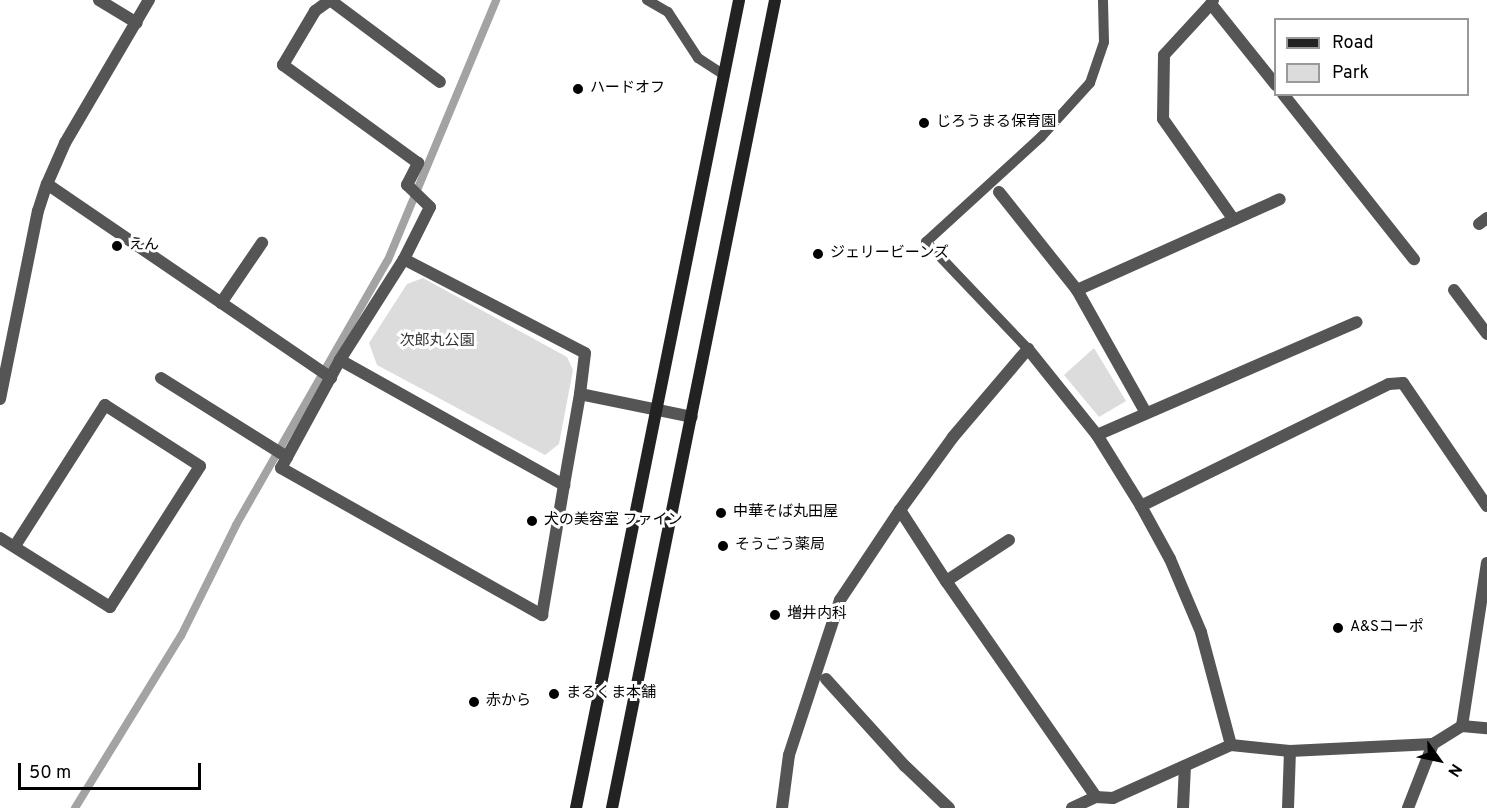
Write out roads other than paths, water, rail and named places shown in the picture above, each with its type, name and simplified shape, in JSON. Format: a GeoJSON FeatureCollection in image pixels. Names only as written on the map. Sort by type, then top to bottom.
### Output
{"type":"FeatureCollection","features":[{"type":"Feature","properties":{"kind":"street"},"geometry":{"type":"LineString","coordinates":[[99,0],[137,23]]}},
{"type":"Feature","properties":{"kind":"street"},"geometry":{"type":"LineString","coordinates":[[0,399],[47,184],[65,143],[149,0]]}},
{"type":"Feature","properties":{"kind":"street"},"geometry":{"type":"LineString","coordinates":[[404,259],[585,353],[542,615],[281,468],[280,453],[325,374],[340,360],[404,259],[430,207],[406,185],[418,163],[283,65],[315,11],[330,0],[440,82]]}},
{"type":"Feature","properties":{"kind":"street"},"geometry":{"type":"LineString","coordinates":[[576,808],[739,0]]}},
{"type":"Feature","properties":{"kind":"street"},"geometry":{"type":"LineString","coordinates":[[612,808],[776,0]]}},
{"type":"Feature","properties":{"kind":"street"},"geometry":{"type":"LineString","coordinates":[[1234,220],[1163,119],[1164,55],[1212,2],[1274,84]]}},
{"type":"Feature","properties":{"kind":"street"},"geometry":{"type":"LineString","coordinates":[[1285,96],[1414,259]]}},
{"type":"Feature","properties":{"kind":"street"},"geometry":{"type":"LineString","coordinates":[[47,184],[325,374]]}},
{"type":"Feature","properties":{"kind":"street"},"geometry":{"type":"LineString","coordinates":[[999,192],[1077,290],[1146,413]]}},
{"type":"Feature","properties":{"kind":"street"},"geometry":{"type":"LineString","coordinates":[[1077,290],[1280,199]]}},
{"type":"Feature","properties":{"kind":"street"},"geometry":{"type":"LineString","coordinates":[[221,303],[262,243]]}},
{"type":"Feature","properties":{"kind":"street"},"geometry":{"type":"LineString","coordinates":[[1454,290],[1487,334]]}},
{"type":"Feature","properties":{"kind":"street"},"geometry":{"type":"LineString","coordinates":[[1097,435],[1357,322]]}},
{"type":"Feature","properties":{"kind":"street"},"geometry":{"type":"LineString","coordinates":[[782,808],[789,755],[840,600],[900,510],[953,437],[1028,349],[1097,435],[1141,506],[1170,559],[1201,632],[1231,745]]}},
{"type":"Feature","properties":{"kind":"street"},"geometry":{"type":"LineString","coordinates":[[340,360],[564,485]]}},
{"type":"Feature","properties":{"kind":"street"},"geometry":{"type":"LineString","coordinates":[[161,378],[280,453]]}},
{"type":"Feature","properties":{"kind":"street"},"geometry":{"type":"LineString","coordinates":[[1141,506],[1389,384],[1403,383],[1487,506]]}},
{"type":"Feature","properties":{"kind":"street"},"geometry":{"type":"LineString","coordinates":[[580,394],[692,417]]}},
{"type":"Feature","properties":{"kind":"street"},"geometry":{"type":"LineString","coordinates":[[0,538],[110,607],[200,466],[105,405],[15,546]]}},
{"type":"Feature","properties":{"kind":"street"},"geometry":{"type":"LineString","coordinates":[[900,510],[946,581],[1096,797]]}},
{"type":"Feature","properties":{"kind":"street"},"geometry":{"type":"LineString","coordinates":[[946,581],[1008,540]]}},
{"type":"Feature","properties":{"kind":"street"},"geometry":{"type":"LineString","coordinates":[[1462,726],[1487,563]]}},
{"type":"Feature","properties":{"kind":"street"},"geometry":{"type":"LineString","coordinates":[[826,679],[905,766],[950,808]]}},
{"type":"Feature","properties":{"kind":"street"},"geometry":{"type":"LineString","coordinates":[[1072,808],[1096,797],[1113,798],[1231,745],[1290,752],[1433,744],[1462,726],[1487,728]]}},
{"type":"Feature","properties":{"kind":"street"},"geometry":{"type":"LineString","coordinates":[[1408,808],[1433,744]]}},
{"type":"Feature","properties":{"kind":"street"},"geometry":{"type":"LineString","coordinates":[[1288,808],[1290,752]]}},
{"type":"Feature","properties":{"kind":"street"},"geometry":{"type":"LineString","coordinates":[[1183,808],[1185,766]]}},
{"type":"Feature","properties":{"kind":"lane"},"geometry":{"type":"LineString","coordinates":[[647,0],[668,12],[698,58],[724,75]]}},
{"type":"Feature","properties":{"kind":"lane"},"geometry":{"type":"LineString","coordinates":[[1028,349],[926,242],[1041,137],[1090,83],[1104,42],[1103,0]]}},
{"type":"Feature","properties":{"kind":"waterway"},"geometry":{"type":"LineString","coordinates":[[75,808],[181,636],[236,525],[388,260],[496,0]]}},
{"type":"Feature","properties":{"kind":"place","name":"ハードオフ"},"geometry":{"type":"Point","coordinates":[578,89]}},
{"type":"Feature","properties":{"kind":"place","name":"じろうまる保育園"},"geometry":{"type":"Point","coordinates":[924,123]}},
{"type":"Feature","properties":{"kind":"place","name":"えん"},"geometry":{"type":"Point","coordinates":[117,246]}},
{"type":"Feature","properties":{"kind":"place","name":"ジェリービーンズ"},"geometry":{"type":"Point","coordinates":[818,254]}},
{"type":"Feature","properties":{"kind":"place","name":"中華そば丸田屋"},"geometry":{"type":"Point","coordinates":[721,513]}},
{"type":"Feature","properties":{"kind":"place","name":"犬の美容室 ファイン"},"geometry":{"type":"Point","coordinates":[532,521]}},
{"type":"Feature","properties":{"kind":"place","name":"そうごう薬局"},"geometry":{"type":"Point","coordinates":[723,546]}},
{"type":"Feature","properties":{"kind":"place","name":"増井内科"},"geometry":{"type":"Point","coordinates":[775,615]}},
{"type":"Feature","properties":{"kind":"place","name":"A&Sコーポ"},"geometry":{"type":"Point","coordinates":[1338,628]}},
{"type":"Feature","properties":{"kind":"place","name":"まるくま本舗"},"geometry":{"type":"Point","coordinates":[554,694]}},
{"type":"Feature","properties":{"kind":"place","name":"赤から"},"geometry":{"type":"Point","coordinates":[474,702]}},
{"type":"Feature","properties":{"kind":"park label","name":"次郎丸公園"},"geometry":{"type":"Point","coordinates":[437,342]}}]}
